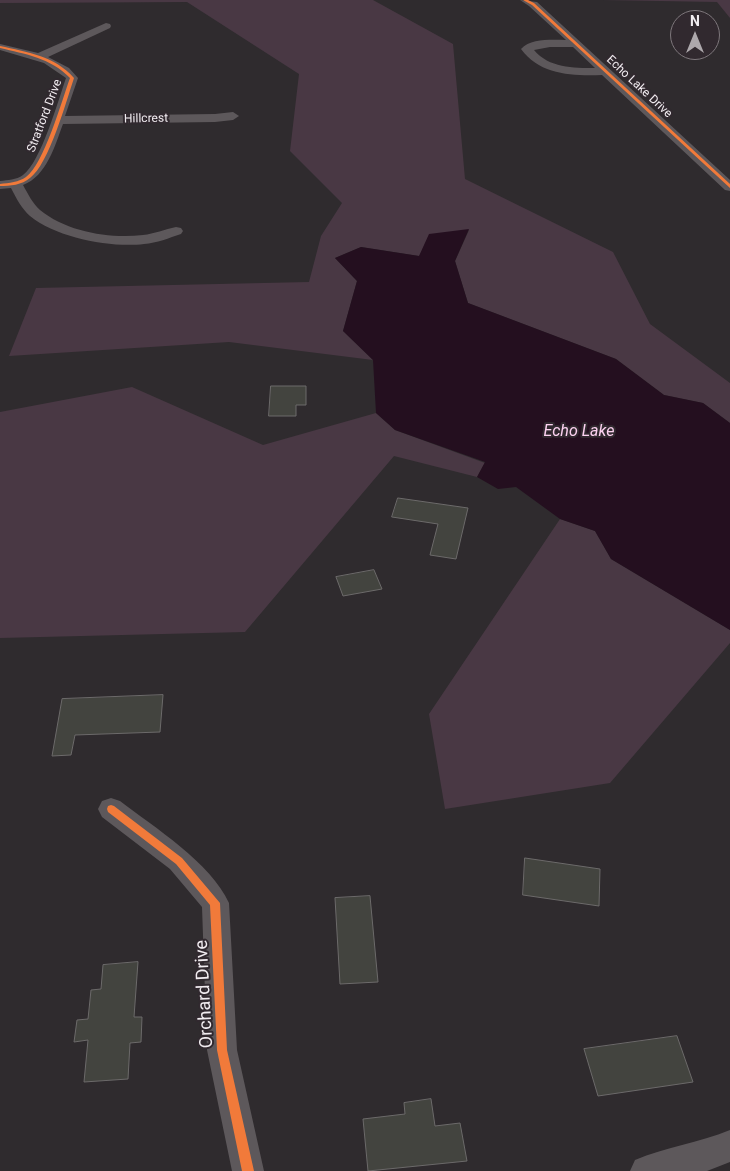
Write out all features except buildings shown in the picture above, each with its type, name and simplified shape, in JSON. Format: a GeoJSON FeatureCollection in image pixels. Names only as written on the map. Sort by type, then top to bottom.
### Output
{"type":"FeatureCollection","features":[{"type":"Feature","properties":{"kind":"street","name":"Echo Lake Drive"},"geometry":{"type":"LineString","coordinates":[[529,2],[730,187]]}},
{"type":"Feature","properties":{"kind":"street"},"geometry":{"type":"LineString","coordinates":[[38,57],[106,26]]}},
{"type":"Feature","properties":{"kind":"street"},"geometry":{"type":"LineString","coordinates":[[576,44],[540,45],[531,46],[527,49],[530,54],[546,65],[574,71],[606,71]]}},
{"type":"Feature","properties":{"kind":"street","name":"Stratford Drive"},"geometry":{"type":"LineString","coordinates":[[0,46],[38,57],[64,68],[72,78],[58,120],[36,170],[16,184]]}},
{"type":"Feature","properties":{"kind":"street","name":"Hillcrest"},"geometry":{"type":"LineString","coordinates":[[58,120],[216,118],[233,116]]}},
{"type":"Feature","properties":{"kind":"street"},"geometry":{"type":"LineString","coordinates":[[0,185],[16,184],[33,212],[49,224],[95,236],[124,241],[144,240],[176,231]]}},
{"type":"Feature","properties":{"kind":"street","name":"Orchard Drive"},"geometry":{"type":"LineString","coordinates":[[111,809],[179,861],[215,903],[222,1050],[248,1171]]}},
{"type":"Feature","properties":{"kind":"street"},"geometry":{"type":"LineString","coordinates":[[646,1171],[711,1154],[730,1146]]}},
{"type":"Feature","properties":{"kind":"shaded area"},"geometry":{"type":"Polygon","coordinates":[[[0,0],[373,0],[453,44],[465,179],[613,252],[650,324],[730,383],[730,423],[703,403],[664,395],[616,359],[468,303],[455,261],[469,230],[419,256],[361,247],[335,258],[357,281],[343,331],[373,360],[229,342],[9,356],[36,288],[309,282],[321,236],[342,203],[290,151],[299,74],[187,2],[0,3],[0,0]]]}},
{"type":"Feature","properties":{"kind":"shaded area"},"geometry":{"type":"Polygon","coordinates":[[[602,0],[730,0],[730,18],[717,2],[602,0]]]}},
{"type":"Feature","properties":{"kind":"shaded area"},"geometry":{"type":"Polygon","coordinates":[[[132,387],[263,445],[376,413],[395,430],[485,463],[477,477],[394,456],[245,632],[0,638],[0,412],[132,387]]]}},
{"type":"Feature","properties":{"kind":"shaded area"},"geometry":{"type":"Polygon","coordinates":[[[560,519],[595,531],[611,559],[730,630],[730,643],[610,783],[445,809],[429,714],[560,519]]]}},
{"type":"Feature","properties":{"kind":"water","name":"Echo Lake"},"geometry":{"type":"Polygon","coordinates":[[[469,229],[455,261],[468,303],[616,359],[664,395],[703,403],[730,423],[730,630],[611,559],[595,531],[560,519],[516,487],[498,489],[477,477],[485,462],[395,430],[376,413],[373,360],[343,331],[357,281],[335,258],[361,247],[419,256],[429,234],[469,229]]]}},
{"type":"Feature","properties":{"kind":"cycle path"},"geometry":{"type":"LineString","coordinates":[[525,0],[533,4],[730,187]]}},
{"type":"Feature","properties":{"kind":"cycle path"},"geometry":{"type":"LineString","coordinates":[[0,47],[49,61],[57,65],[72,78],[48,146],[35,170],[22,181],[0,185]]}},
{"type":"Feature","properties":{"kind":"cycle path"},"geometry":{"type":"LineString","coordinates":[[111,809],[179,861],[215,903],[222,1050],[248,1171]]}}]}
